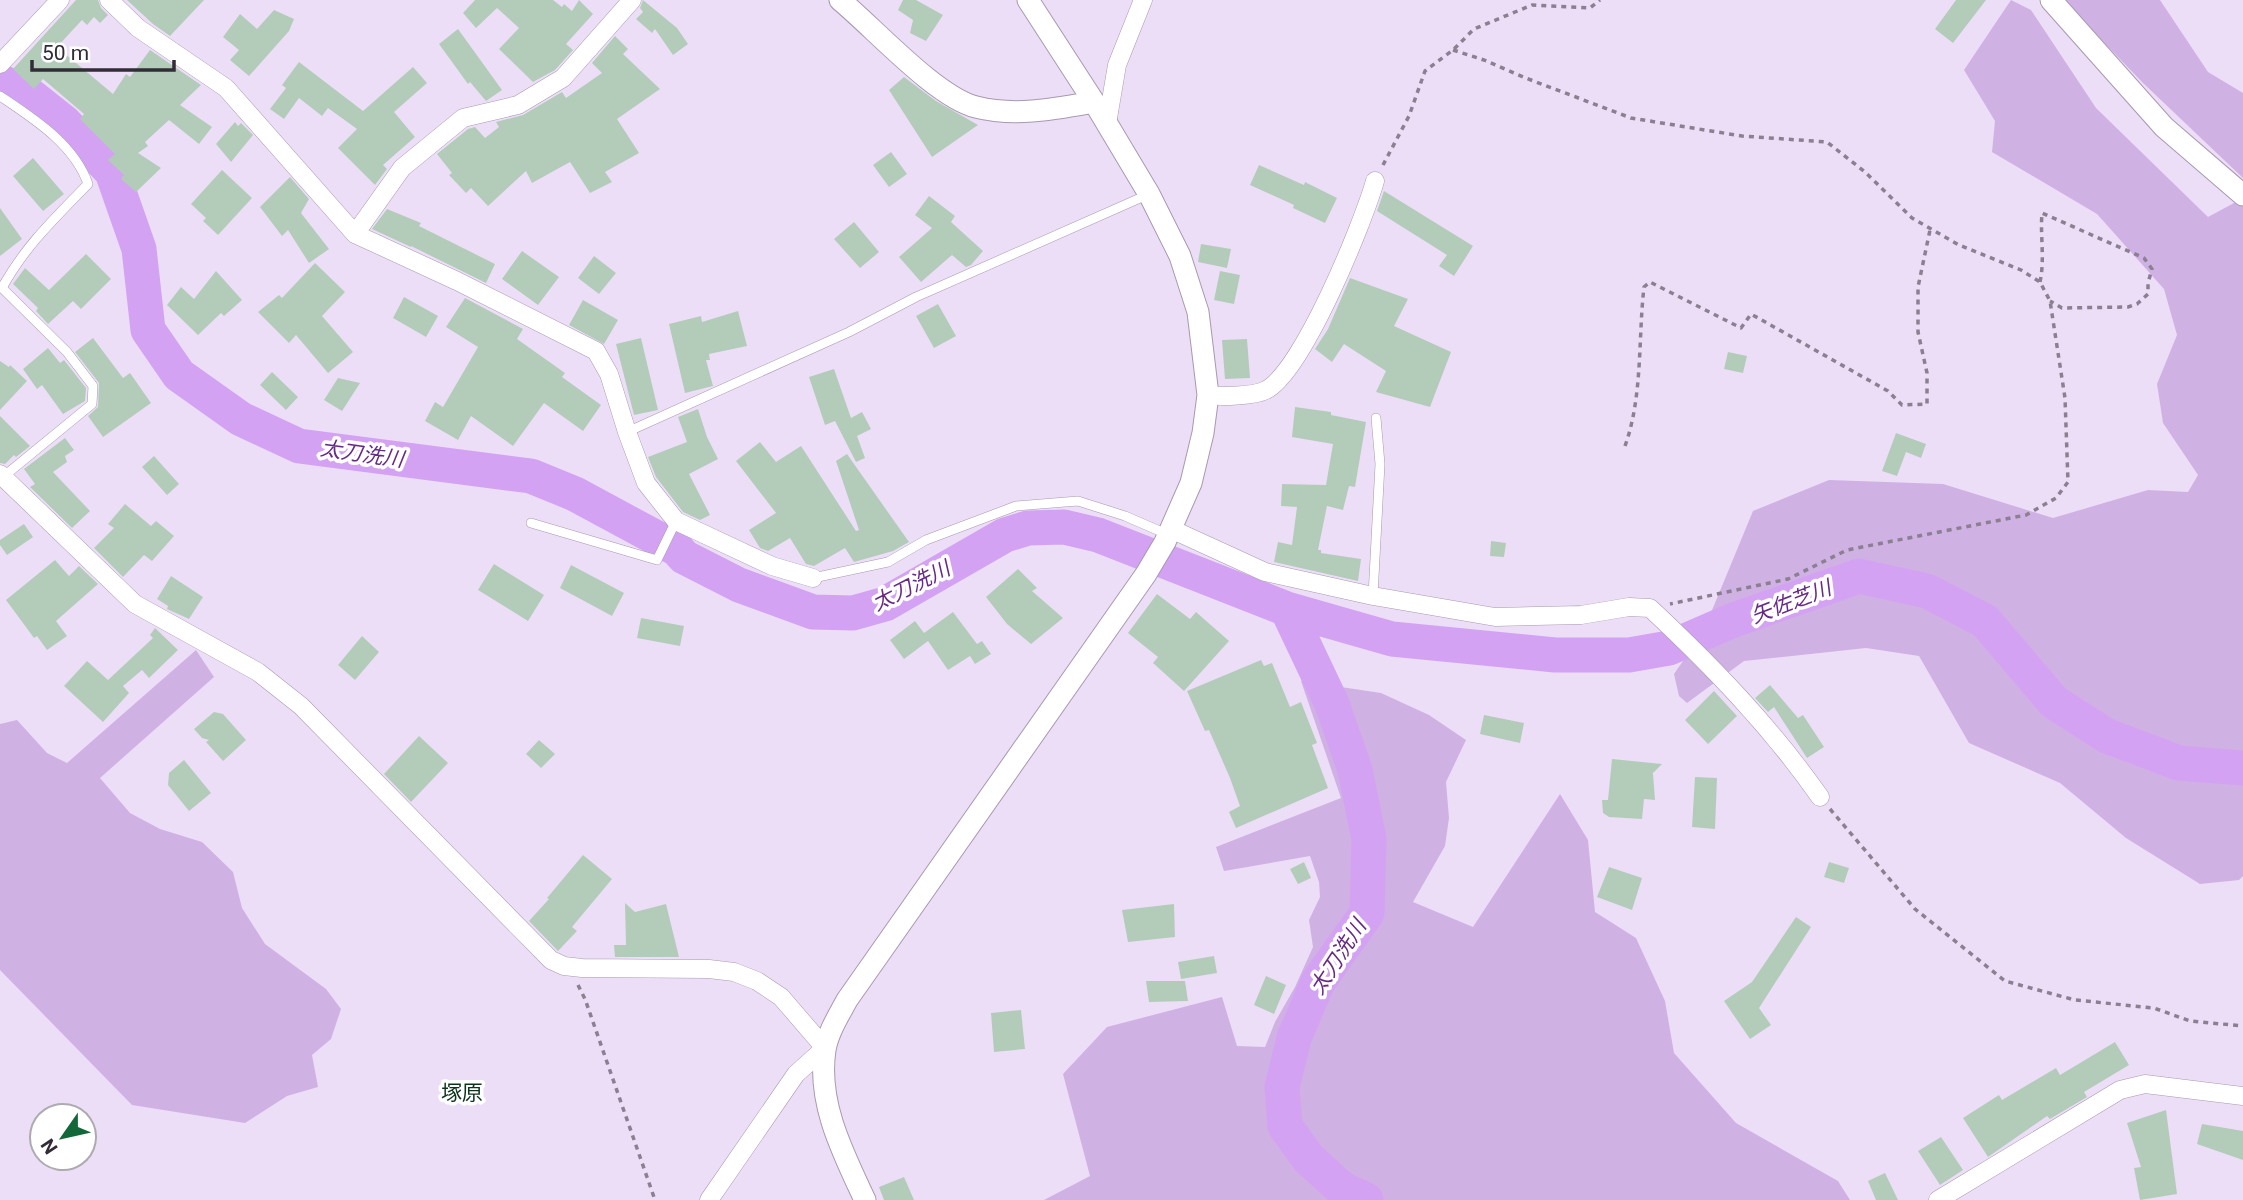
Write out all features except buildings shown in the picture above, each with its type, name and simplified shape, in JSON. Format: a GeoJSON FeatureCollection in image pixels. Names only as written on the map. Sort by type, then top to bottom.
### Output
{"type":"FeatureCollection","features":[{"type":"Feature","properties":{"kind":"street"},"geometry":{"type":"LineString","coordinates":[[3,60],[60,0]]}},
{"type":"Feature","properties":{"kind":"street"},"geometry":{"type":"LineString","coordinates":[[109,0],[138,28],[226,88],[355,234],[457,281],[596,351],[609,374],[646,483],[676,521],[772,566],[814,578]]}},
{"type":"Feature","properties":{"kind":"street"},"geometry":{"type":"LineString","coordinates":[[355,234],[402,168],[463,118],[518,105],[563,78],[632,0]]}},
{"type":"Feature","properties":{"kind":"street"},"geometry":{"type":"LineString","coordinates":[[840,0],[932,81],[954,98],[976,107],[1015,112],[1043,111],[1094,102]]}},
{"type":"Feature","properties":{"kind":"street"},"geometry":{"type":"LineString","coordinates":[[865,1200],[827,1111],[825,1048],[834,1023],[847,1000],[1146,574],[1169,535],[1191,482],[1203,433],[1208,395],[1198,312],[1180,256],[1149,194],[1028,0]]}},
{"type":"Feature","properties":{"kind":"street"},"geometry":{"type":"LineString","coordinates":[[1107,124],[1116,65],[1143,0]]}},
{"type":"Feature","properties":{"kind":"street"},"geometry":{"type":"LineString","coordinates":[[2051,0],[2164,127],[2243,195]]}},
{"type":"Feature","properties":{"kind":"street"},"geometry":{"type":"LineString","coordinates":[[1208,395],[1219,397],[1266,391],[1282,376],[1296,357],[1322,310],[1368,206],[1375,181]]}},
{"type":"Feature","properties":{"kind":"street"},"geometry":{"type":"LineString","coordinates":[[1,475],[135,604],[258,672],[301,706],[551,960],[564,966],[734,972],[757,981],[781,998],[825,1048]]}},
{"type":"Feature","properties":{"kind":"street"},"geometry":{"type":"LineString","coordinates":[[1169,535],[1265,572],[1373,596],[1495,617],[1581,615],[1629,607],[1650,608],[1701,657],[1788,752],[1820,797]]}},
{"type":"Feature","properties":{"kind":"street"},"geometry":{"type":"LineString","coordinates":[[709,1200],[796,1074],[825,1048]]}},
{"type":"Feature","properties":{"kind":"street"},"geometry":{"type":"LineString","coordinates":[[1938,1200],[2120,1090],[2145,1084],[2243,1096]]}},
{"type":"Feature","properties":{"kind":"lane"},"geometry":{"type":"LineString","coordinates":[[0,96],[38,121],[84,171],[88,184],[38,234],[22,254],[2,288],[67,352],[93,386],[92,404],[1,475]]}},
{"type":"Feature","properties":{"kind":"lane"},"geometry":{"type":"LineString","coordinates":[[627,432],[849,332],[916,297],[1149,194]]}},
{"type":"Feature","properties":{"kind":"lane"},"geometry":{"type":"LineString","coordinates":[[1373,596],[1380,464],[1376,418]]}},
{"type":"Feature","properties":{"kind":"lane"},"geometry":{"type":"LineString","coordinates":[[814,578],[888,562],[926,540],[1016,506],[1078,501],[1125,516],[1169,535]]}},
{"type":"Feature","properties":{"kind":"lane"},"geometry":{"type":"LineString","coordinates":[[530,523],[657,560],[676,521]]}},
{"type":"Feature","properties":{"kind":"path"},"geometry":{"type":"LineString","coordinates":[[1375,181],[1409,116],[1424,72],[1453,50],[1474,29],[1532,5],[1590,8],[1600,0]]}},
{"type":"Feature","properties":{"kind":"path"},"geometry":{"type":"LineString","coordinates":[[1453,50],[1631,118],[1742,136],[1827,142],[1865,172],[1912,218],[1959,245],[2021,270],[2040,282],[2050,301],[2065,398],[2068,482],[2056,498],[2026,515],[1847,551],[1788,579],[1650,608]]}},
{"type":"Feature","properties":{"kind":"path"},"geometry":{"type":"LineString","coordinates":[[2040,282],[2044,263],[2040,238],[2042,213],[2144,258],[2152,269],[2148,295],[2128,307],[2062,308],[2050,301]]}},
{"type":"Feature","properties":{"kind":"path"},"geometry":{"type":"LineString","coordinates":[[1625,446],[1630,430],[1639,365],[1644,287],[1650,282],[1741,328],[1751,314],[1888,391],[1902,405],[1927,404],[1927,373],[1918,332],[1918,287],[1930,230]]}},
{"type":"Feature","properties":{"kind":"path"},"geometry":{"type":"LineString","coordinates":[[1820,797],[1915,909],[2005,981],[2075,1000],[2154,1008],[2190,1021],[2243,1026]]}},
{"type":"Feature","properties":{"kind":"path"},"geometry":{"type":"LineString","coordinates":[[564,966],[585,999],[655,1200]]}},
{"type":"Feature","properties":{"kind":"shaded area"},"geometry":{"type":"Polygon","coordinates":[[[2011,0],[2031,10],[2096,108],[2208,217],[2234,203],[2243,179],[2243,876],[2239,880],[2200,884],[2126,838],[2060,783],[1969,743],[1919,656],[1866,648],[1744,661],[1687,703],[1679,696],[1674,674],[1703,632],[1753,511],[1829,480],[1943,484],[2053,518],[2148,490],[2188,492],[2198,475],[2163,423],[2157,384],[2177,335],[2164,289],[2097,214],[1992,152],[1995,121],[1964,70],[2011,0]]]}},
{"type":"Feature","properties":{"kind":"shaded area"},"geometry":{"type":"Polygon","coordinates":[[[2063,0],[2160,0],[2208,72],[2243,93],[2243,178],[2143,83],[2063,0]]]}},
{"type":"Feature","properties":{"kind":"shaded area"},"geometry":{"type":"Polygon","coordinates":[[[196,650],[214,677],[100,778],[130,813],[160,829],[202,842],[233,872],[242,908],[265,944],[326,989],[341,1009],[331,1039],[312,1055],[318,1087],[287,1096],[245,1123],[132,1105],[0,970],[0,724],[17,720],[47,753],[67,763],[196,650]]]}},
{"type":"Feature","properties":{"kind":"shaded area"},"geometry":{"type":"Polygon","coordinates":[[[1301,681],[1381,693],[1429,715],[1466,740],[1446,782],[1449,818],[1445,846],[1413,902],[1473,927],[1560,794],[1588,840],[1595,912],[1636,938],[1665,1001],[1674,1053],[1736,1123],[1838,1181],[1850,1200],[1044,1200],[1090,1176],[1063,1074],[1107,1027],[1222,997],[1237,1046],[1265,1047],[1275,1022],[1295,987],[1313,947],[1309,920],[1320,897],[1319,882],[1310,856],[1224,871],[1216,847],[1341,798],[1301,681]]]}},
{"type":"Feature","properties":{"kind":"waterway","name":"太刀洗川"},"geometry":{"type":"LineString","coordinates":[[0,81],[31,96],[65,123],[112,172],[139,249],[148,330],[179,375],[241,419],[299,446],[531,476],[575,494],[677,549],[684,557],[739,585],[813,612],[853,613],[885,604],[1005,535],[1028,528],[1064,527],[1098,535],[1287,609],[1392,639],[1555,655],[1629,655],[1669,648],[1731,621],[1859,576],[1927,591],[1985,621],[2054,702],[2107,736],[2179,763],[2243,768]]}},
{"type":"Feature","properties":{"kind":"waterway","name":"太刀洗川"},"geometry":{"type":"LineString","coordinates":[[1287,609],[1332,704],[1355,770],[1369,839],[1367,913],[1318,982],[1294,1038],[1282,1087],[1285,1126],[1308,1158],[1342,1189],[1366,1200]]}},
{"type":"Feature","properties":{"kind":"district","name":"塚原"},"geometry":{"type":"Point","coordinates":[462,1093]}},
{"type":"Feature","properties":{"kind":"water label","name":"矢佐芝川"},"geometry":{"type":"Point","coordinates":[1791,602]}}]}
